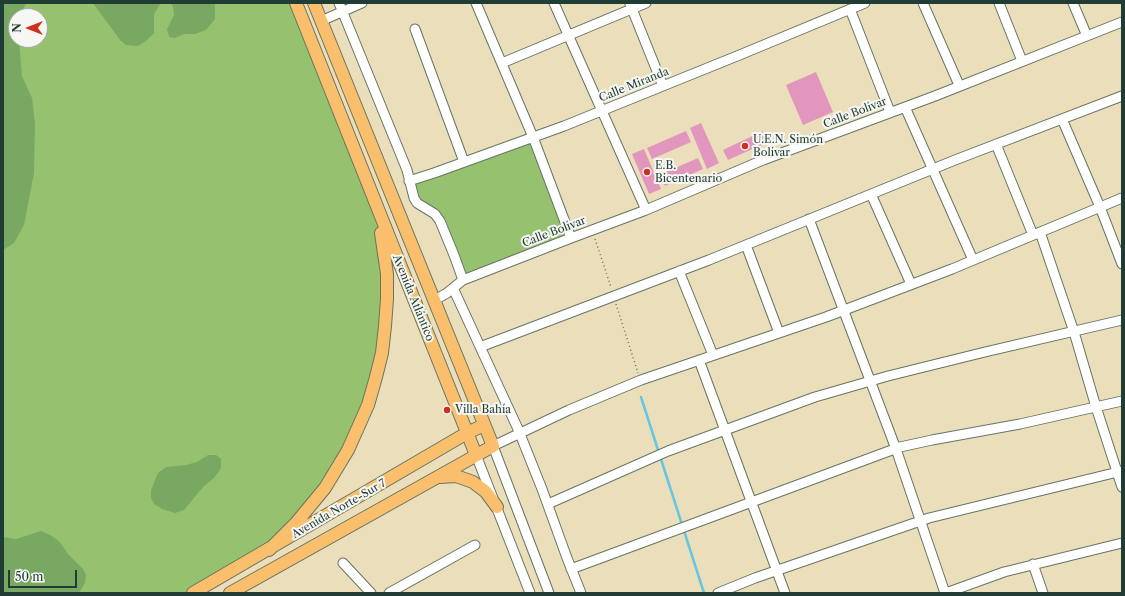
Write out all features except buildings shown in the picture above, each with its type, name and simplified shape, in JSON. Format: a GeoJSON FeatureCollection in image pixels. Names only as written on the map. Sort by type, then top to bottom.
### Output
{"type":"FeatureCollection","features":[{"type":"Feature","properties":{"kind":"main road","name":"Avenida Atlántico"},"geometry":{"type":"LineString","coordinates":[[296,3],[476,455]]}},
{"type":"Feature","properties":{"kind":"main road","name":"Avenida Atlántico"},"geometry":{"type":"LineString","coordinates":[[314,3],[433,301],[493,446]]}},
{"type":"Feature","properties":{"kind":"main road"},"geometry":{"type":"LineString","coordinates":[[269,550],[296,523],[325,488],[348,450],[368,405],[382,352],[387,299],[384,250],[374,200]]}},
{"type":"Feature","properties":{"kind":"main road","name":"Avenida Norte-Sur 7"},"geometry":{"type":"LineString","coordinates":[[193,593],[467,433],[484,425]]}},
{"type":"Feature","properties":{"kind":"main road","name":"Avenida Norte-Sur 7"},"geometry":{"type":"LineString","coordinates":[[230,593],[493,446]]}},
{"type":"Feature","properties":{"kind":"main road"},"geometry":{"type":"LineString","coordinates":[[435,478],[456,476],[473,482],[486,492],[497,507]]}},
{"type":"Feature","properties":{"kind":"street"},"geometry":{"type":"LineString","coordinates":[[321,21],[341,7],[362,3]]}},
{"type":"Feature","properties":{"kind":"street"},"geometry":{"type":"LineString","coordinates":[[476,3],[533,137],[572,238]]}},
{"type":"Feature","properties":{"kind":"street"},"geometry":{"type":"LineString","coordinates":[[554,3],[646,210]]}},
{"type":"Feature","properties":{"kind":"street"},"geometry":{"type":"LineString","coordinates":[[502,63],[631,6],[646,3]]}},
{"type":"Feature","properties":{"kind":"street","name":"Calle Miranda"},"geometry":{"type":"LineString","coordinates":[[409,181],[602,111],[865,3]]}},
{"type":"Feature","properties":{"kind":"street"},"geometry":{"type":"LineString","coordinates":[[923,3],[959,85]]}},
{"type":"Feature","properties":{"kind":"street"},"geometry":{"type":"LineString","coordinates":[[998,3],[1022,61]]}},
{"type":"Feature","properties":{"kind":"street"},"geometry":{"type":"LineString","coordinates":[[1073,3],[1087,36]]}},
{"type":"Feature","properties":{"kind":"street"},"geometry":{"type":"LineString","coordinates":[[631,6],[664,86]]}},
{"type":"Feature","properties":{"kind":"street"},"geometry":{"type":"LineString","coordinates":[[341,7],[406,170],[414,198],[417,203],[435,214],[440,221],[463,280]]}},
{"type":"Feature","properties":{"kind":"street"},"geometry":{"type":"LineString","coordinates":[[850,9],[890,112]]}},
{"type":"Feature","properties":{"kind":"street","name":"Calle Bolívar"},"geometry":{"type":"LineString","coordinates":[[433,301],[463,280],[646,210],[763,160],[906,107],[1122,22]]}},
{"type":"Feature","properties":{"kind":"street"},"geometry":{"type":"LineString","coordinates":[[415,29],[464,162]]}},
{"type":"Feature","properties":{"kind":"street"},"geometry":{"type":"LineString","coordinates":[[480,347],[746,245],[996,144],[1122,96]]}},
{"type":"Feature","properties":{"kind":"street"},"geometry":{"type":"LineString","coordinates":[[906,107],[973,260]]}},
{"type":"Feature","properties":{"kind":"street"},"geometry":{"type":"LineString","coordinates":[[1062,119],[1100,207],[1122,264]]}},
{"type":"Feature","properties":{"kind":"street"},"geometry":{"type":"LineString","coordinates":[[996,144],[1036,233],[1074,332],[1096,407],[1120,472],[1122,487]]}},
{"type":"Feature","properties":{"kind":"street"},"geometry":{"type":"LineString","coordinates":[[871,194],[911,284]]}},
{"type":"Feature","properties":{"kind":"street"},"geometry":{"type":"LineString","coordinates":[[549,593],[493,446],[569,410],[633,383],[843,310],[973,260],[1122,198]]}},
{"type":"Feature","properties":{"kind":"street"},"geometry":{"type":"LineString","coordinates":[[809,219],[896,449],[946,593],[1004,572],[1122,543]]}},
{"type":"Feature","properties":{"kind":"street"},"geometry":{"type":"LineString","coordinates":[[746,245],[779,333]]}},
{"type":"Feature","properties":{"kind":"street"},"geometry":{"type":"LineString","coordinates":[[679,271],[713,355]]}},
{"type":"Feature","properties":{"kind":"street"},"geometry":{"type":"LineString","coordinates":[[453,288],[519,433],[548,504],[581,593]]}},
{"type":"Feature","properties":{"kind":"street"},"geometry":{"type":"LineString","coordinates":[[548,504],[668,450],[815,397],[985,352],[1122,320]]}},
{"type":"Feature","properties":{"kind":"street"},"geometry":{"type":"LineString","coordinates":[[699,360],[785,593]]}},
{"type":"Feature","properties":{"kind":"street"},"geometry":{"type":"LineString","coordinates":[[571,569],[896,449],[932,440],[1020,424],[1122,402]]}},
{"type":"Feature","properties":{"kind":"street","name":"Avenida Atlántico"},"geometry":{"type":"LineString","coordinates":[[476,455],[530,593]]}},
{"type":"Feature","properties":{"kind":"street"},"geometry":{"type":"LineString","coordinates":[[718,593],[921,520],[948,512],[1120,472]]}},
{"type":"Feature","properties":{"kind":"street"},"geometry":{"type":"LineString","coordinates":[[389,593],[475,545]]}},
{"type":"Feature","properties":{"kind":"street"},"geometry":{"type":"LineString","coordinates":[[344,563],[371,593]]}},
{"type":"Feature","properties":{"kind":"street"},"geometry":{"type":"LineString","coordinates":[[1033,564],[1043,593]]}},
{"type":"Feature","properties":{"kind":"green space"},"geometry":{"type":"Polygon","coordinates":[[[3,3],[296,3],[381,231],[382,353],[348,450],[269,550],[193,593],[3,593],[3,3]]]}},
{"type":"Feature","properties":{"kind":"green space"},"geometry":{"type":"Polygon","coordinates":[[[3,3],[26,3],[24,8],[8,8],[8,48],[20,48],[22,76],[32,98],[35,123],[34,173],[24,225],[14,243],[3,250],[3,3]]]}},
{"type":"Feature","properties":{"kind":"green space"},"geometry":{"type":"Polygon","coordinates":[[[93,3],[165,3],[160,4],[154,14],[154,33],[138,46],[126,45],[120,40],[93,3]]]}},
{"type":"Feature","properties":{"kind":"green space"},"geometry":{"type":"Polygon","coordinates":[[[169,3],[215,3],[215,19],[206,30],[195,34],[184,34],[175,38],[169,37],[167,29],[174,15],[173,6],[169,3]]]}},
{"type":"Feature","properties":{"kind":"green space"},"geometry":{"type":"Polygon","coordinates":[[[533,137],[571,238],[463,280],[440,221],[421,206],[409,181],[533,137]]]}},
{"type":"Feature","properties":{"kind":"green space"},"geometry":{"type":"Polygon","coordinates":[[[208,455],[216,455],[221,459],[221,468],[214,478],[203,487],[184,510],[175,513],[162,509],[154,504],[151,498],[151,490],[158,473],[166,467],[186,465],[197,462],[208,455]]]}},
{"type":"Feature","properties":{"kind":"green space"},"geometry":{"type":"Polygon","coordinates":[[[41,531],[59,541],[68,554],[83,569],[86,575],[85,583],[79,593],[3,593],[3,537],[16,539],[41,531]]]}},
{"type":"Feature","properties":{"kind":"waterway"},"geometry":{"type":"LineString","coordinates":[[641,397],[704,593]]}},
{"type":"Feature","properties":{"kind":"place","name":"U.E.N. Simón Bolívar"},"geometry":{"type":"Point","coordinates":[745,146]}},
{"type":"Feature","properties":{"kind":"place","name":"E.B. Bicentenario"},"geometry":{"type":"Point","coordinates":[647,172]}},
{"type":"Feature","properties":{"kind":"place","name":"Villa Bahía"},"geometry":{"type":"Point","coordinates":[447,410]}}]}
